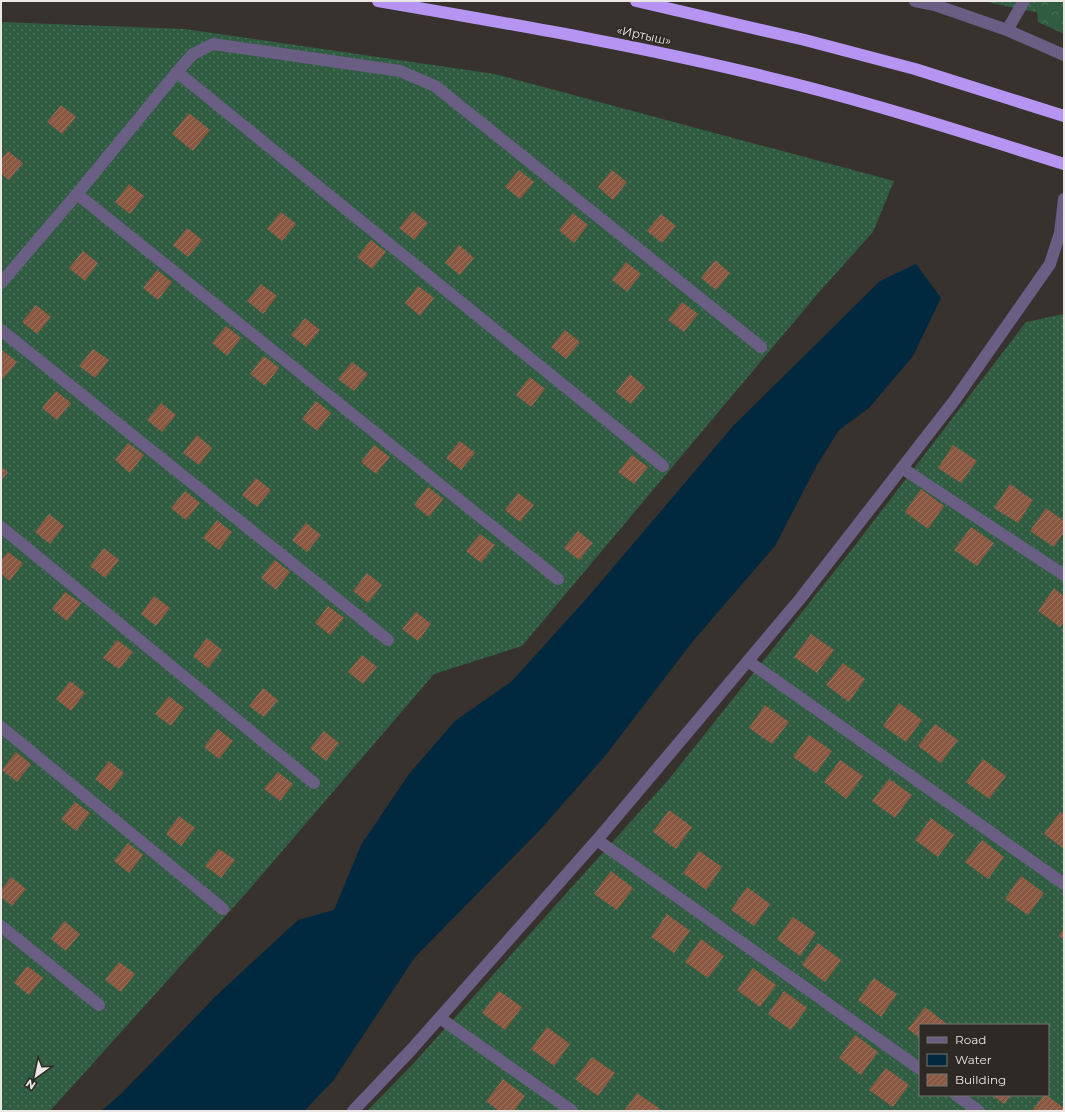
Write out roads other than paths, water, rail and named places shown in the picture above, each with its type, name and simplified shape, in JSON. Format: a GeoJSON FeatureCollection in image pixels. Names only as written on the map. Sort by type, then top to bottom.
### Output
{"type":"FeatureCollection","features":[{"type":"Feature","properties":{"kind":"highway","name":"«Иртыш»"},"geometry":{"type":"LineString","coordinates":[[378,1],[646,49],[795,84],[902,113],[1064,164]]}},
{"type":"Feature","properties":{"kind":"highway"},"geometry":{"type":"LineString","coordinates":[[636,1],[805,40],[915,69],[1064,116]]}},
{"type":"Feature","properties":{"kind":"street"},"geometry":{"type":"LineString","coordinates":[[915,1],[935,5],[1007,30],[1064,55]]}},
{"type":"Feature","properties":{"kind":"street"},"geometry":{"type":"LineString","coordinates":[[1007,30],[1024,1]]}},
{"type":"Feature","properties":{"kind":"street"},"geometry":{"type":"LineString","coordinates":[[1,283],[77,194],[177,72],[193,54],[213,44],[400,71],[435,86],[761,347]]}},
{"type":"Feature","properties":{"kind":"street"},"geometry":{"type":"LineString","coordinates":[[177,72],[663,466]]}},
{"type":"Feature","properties":{"kind":"street"},"geometry":{"type":"LineString","coordinates":[[77,194],[558,579]]}},
{"type":"Feature","properties":{"kind":"street"},"geometry":{"type":"LineString","coordinates":[[354,1111],[440,1018],[597,840],[800,599],[902,468],[954,401],[1050,264],[1060,233],[1064,199]]}},
{"type":"Feature","properties":{"kind":"street"},"geometry":{"type":"LineString","coordinates":[[1,330],[388,640]]}},
{"type":"Feature","properties":{"kind":"street"},"geometry":{"type":"LineString","coordinates":[[902,468],[1064,575]]}},
{"type":"Feature","properties":{"kind":"street"},"geometry":{"type":"LineString","coordinates":[[1,527],[314,783]]}},
{"type":"Feature","properties":{"kind":"street"},"geometry":{"type":"LineString","coordinates":[[748,661],[1064,884]]}},
{"type":"Feature","properties":{"kind":"street"},"geometry":{"type":"LineString","coordinates":[[1,728],[223,908]]}},
{"type":"Feature","properties":{"kind":"street"},"geometry":{"type":"LineString","coordinates":[[597,840],[919,1068]]}},
{"type":"Feature","properties":{"kind":"street"},"geometry":{"type":"LineString","coordinates":[[1,926],[99,1005]]}},
{"type":"Feature","properties":{"kind":"street"},"geometry":{"type":"LineString","coordinates":[[440,1018],[572,1111]]}},
{"type":"Feature","properties":{"kind":"street"},"geometry":{"type":"LineString","coordinates":[[957,1096],[979,1111]]}},
{"type":"Feature","properties":{"kind":"water"},"geometry":{"type":"Polygon","coordinates":[[[916,264],[941,298],[913,356],[869,408],[839,430],[817,465],[775,546],[693,641],[605,756],[540,830],[415,957],[333,1081],[304,1111],[101,1111],[121,1094],[219,993],[298,920],[334,910],[361,845],[409,774],[455,721],[512,681],[588,597],[734,425],[880,281],[916,264]]]}}]}
